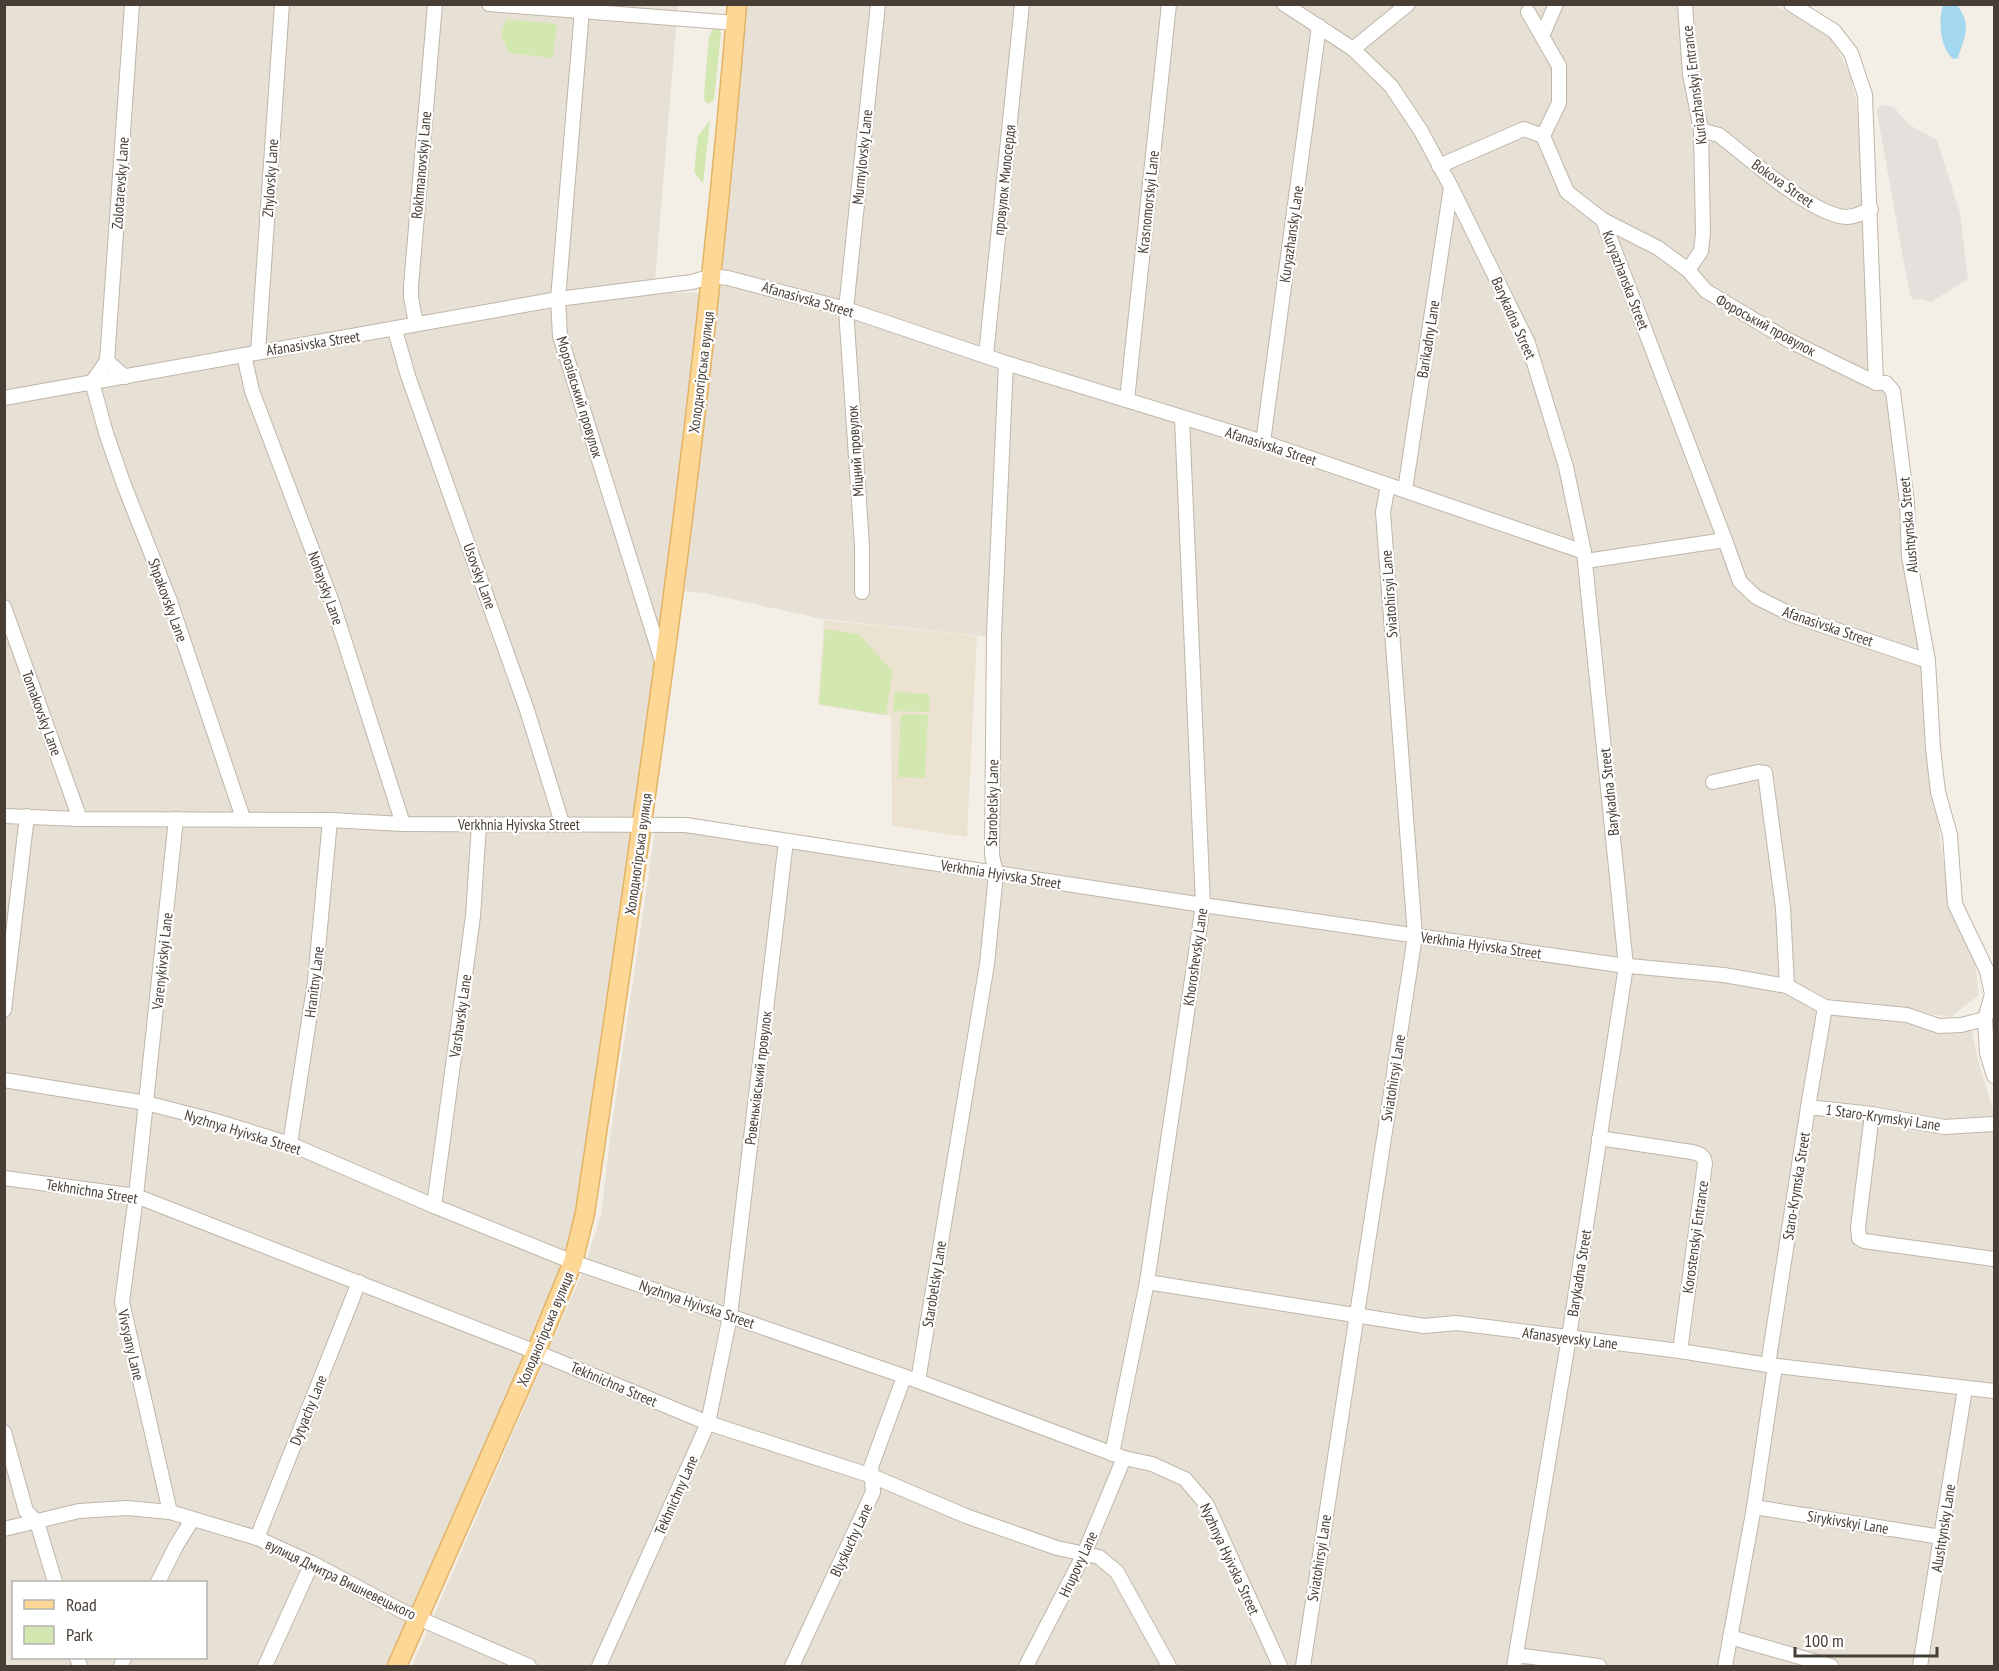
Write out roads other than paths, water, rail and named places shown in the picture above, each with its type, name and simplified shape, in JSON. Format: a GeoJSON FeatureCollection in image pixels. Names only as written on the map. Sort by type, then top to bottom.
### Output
{"type":"FeatureCollection","features":[{"type":"Feature","properties":{"kind":"main road","name":"Холодногірська вулиця"},"geometry":{"type":"LineString","coordinates":[[397,1666],[536,1352],[573,1262],[585,1213],[664,668],[712,276],[736,14]]}},
{"type":"Feature","properties":{"kind":"street","name":"Zolotarevsky Lane"},"geometry":{"type":"LineString","coordinates":[[107,361],[132,4]]}},
{"type":"Feature","properties":{"kind":"street","name":"Zhylovsky Lane"},"geometry":{"type":"LineString","coordinates":[[251,353],[282,4]]}},
{"type":"Feature","properties":{"kind":"street","name":"Rokhmanovskyi Lane"},"geometry":{"type":"LineString","coordinates":[[416,324],[411,286],[435,4]]}},
{"type":"Feature","properties":{"kind":"street"},"geometry":{"type":"LineString","coordinates":[[489,4],[582,10],[736,14]]}},
{"type":"Feature","properties":{"kind":"street","name":"Murmylovsky Lane"},"geometry":{"type":"LineString","coordinates":[[846,309],[878,4]]}},
{"type":"Feature","properties":{"kind":"street","name":"провулок Милосердя"},"geometry":{"type":"LineString","coordinates":[[986,355],[1022,4]]}},
{"type":"Feature","properties":{"kind":"street","name":"Krasnomorskyi Lane"},"geometry":{"type":"LineString","coordinates":[[1127,400],[1169,4]]}},
{"type":"Feature","properties":{"kind":"street","name":"Barykadna Street"},"geometry":{"type":"LineString","coordinates":[[1284,4],[1353,50],[1391,86],[1421,131],[1528,344],[1566,467],[1585,556],[1626,966],[1569,1338],[1515,1661]]}},
{"type":"Feature","properties":{"kind":"street"},"geometry":{"type":"LineString","coordinates":[[1353,50],[1408,4]]}},
{"type":"Feature","properties":{"kind":"street"},"geometry":{"type":"LineString","coordinates":[[1542,36],[1556,4]]}},
{"type":"Feature","properties":{"kind":"street","name":"Kuriazhanskyi Entrance"},"geometry":{"type":"LineString","coordinates":[[1685,4],[1690,74],[1701,130],[1703,233],[1701,251],[1688,270]]}},
{"type":"Feature","properties":{"kind":"street"},"geometry":{"type":"LineString","coordinates":[[1791,4],[1834,31],[1851,53],[1865,95],[1876,382]]}},
{"type":"Feature","properties":{"kind":"street","name":"Морозівський провулок"},"geometry":{"type":"LineString","coordinates":[[582,10],[558,299],[560,336],[664,668]]}},
{"type":"Feature","properties":{"kind":"street"},"geometry":{"type":"LineString","coordinates":[[1439,166],[1524,129],[1543,136],[1559,103],[1559,66],[1528,12]]}},
{"type":"Feature","properties":{"kind":"street","name":"Kuryazhansky Lane"},"geometry":{"type":"LineString","coordinates":[[1263,442],[1319,26]]}},
{"type":"Feature","properties":{"kind":"street","name":"Bokova Street"},"geometry":{"type":"LineString","coordinates":[[1701,130],[1719,135],[1809,204],[1840,217],[1854,217],[1871,209]]}},
{"type":"Feature","properties":{"kind":"street","name":"Kuryazhanska Street"},"geometry":{"type":"LineString","coordinates":[[1543,136],[1567,192],[1603,220],[1725,540]]}},
{"type":"Feature","properties":{"kind":"street","name":"Barikadny Lane"},"geometry":{"type":"LineString","coordinates":[[1405,490],[1451,187]]}},
{"type":"Feature","properties":{"kind":"street","name":"Фороський провулок"},"geometry":{"type":"LineString","coordinates":[[1603,220],[1658,248],[1688,270],[1706,291],[1790,341],[1876,382]]}},
{"type":"Feature","properties":{"kind":"street","name":"Afanasivska Street"},"geometry":{"type":"LineString","coordinates":[[4,398],[251,353],[395,330],[416,324],[558,299],[692,282],[712,276],[740,279],[846,309],[1006,363],[1263,442],[1405,490],[1585,556],[1725,540],[1740,582],[1756,597],[1792,615],[1928,661]]}},
{"type":"Feature","properties":{"kind":"street","name":"Міцний провулок"},"geometry":{"type":"LineString","coordinates":[[846,309],[862,546],[862,592]]}},
{"type":"Feature","properties":{"kind":"street","name":"Usovsky Lane"},"geometry":{"type":"LineString","coordinates":[[395,330],[408,376],[527,710],[562,823]]}},
{"type":"Feature","properties":{"kind":"street","name":"Nohaysky Lane"},"geometry":{"type":"LineString","coordinates":[[251,353],[252,391],[332,602],[403,824]]}},
{"type":"Feature","properties":{"kind":"street"},"geometry":{"type":"LineString","coordinates":[[92,382],[107,361],[125,377]]}},
{"type":"Feature","properties":{"kind":"street","name":"Starobelsky Lane"},"geometry":{"type":"LineString","coordinates":[[918,1381],[987,964],[996,874],[992,855],[994,634],[1006,363]]}},
{"type":"Feature","properties":{"kind":"street","name":"Shpakovsky Lane"},"geometry":{"type":"LineString","coordinates":[[92,382],[106,433],[170,601],[243,818]]}},
{"type":"Feature","properties":{"kind":"street","name":"Alushtynska Street"},"geometry":{"type":"LineString","coordinates":[[1876,382],[1886,383],[1893,391],[1907,503],[1909,556],[1928,661],[1937,781],[1950,836],[1955,904],[1987,972],[1992,994],[1985,1019],[1987,1053],[1995,1076]]}},
{"type":"Feature","properties":{"kind":"street","name":"Khoroshevsky Lane"},"geometry":{"type":"LineString","coordinates":[[1118,1456],[1147,1282],[1203,905],[1182,418]]}},
{"type":"Feature","properties":{"kind":"street","name":"Sviatohirsyi Lane"},"geometry":{"type":"LineString","coordinates":[[1303,1666],[1415,936],[1383,512],[1388,486]]}},
{"type":"Feature","properties":{"kind":"street","name":"Tomakovsky Lane"},"geometry":{"type":"LineString","coordinates":[[4,607],[80,819]]}},
{"type":"Feature","properties":{"kind":"street"},"geometry":{"type":"LineString","coordinates":[[1713,782],[1758,772],[1765,773],[1783,908],[1787,986]]}},
{"type":"Feature","properties":{"kind":"street","name":"Verkhnia Hyivska Street"},"geometry":{"type":"LineString","coordinates":[[4,816],[80,819],[243,818],[478,825],[562,823],[686,825],[1415,936],[1626,966],[1724,975],[1787,986],[1825,1007],[1907,1016],[1939,1026],[1961,1025],[1985,1019]]}},
{"type":"Feature","properties":{"kind":"street"},"geometry":{"type":"LineString","coordinates":[[4,1010],[27,816]]}},
{"type":"Feature","properties":{"kind":"street","name":"Varenykivskyi Lane"},"geometry":{"type":"LineString","coordinates":[[146,1103],[176,819]]}},
{"type":"Feature","properties":{"kind":"street","name":"Hranitny Lane"},"geometry":{"type":"LineString","coordinates":[[290,1144],[315,981],[330,820]]}},
{"type":"Feature","properties":{"kind":"street","name":"Varshavsky Lane"},"geometry":{"type":"LineString","coordinates":[[434,1206],[473,916],[478,825]]}},
{"type":"Feature","properties":{"kind":"street","name":"Ровеньківський провулок"},"geometry":{"type":"LineString","coordinates":[[730,1316],[786,841]]}},
{"type":"Feature","properties":{"kind":"street","name":"Staro-Krymska Street"},"geometry":{"type":"LineString","coordinates":[[1725,1666],[1754,1507],[1808,1107],[1825,1007]]}},
{"type":"Feature","properties":{"kind":"street","name":"Nyzhnya Hyivska Street"},"geometry":{"type":"LineString","coordinates":[[4,1080],[146,1103],[216,1121],[290,1144],[434,1206],[573,1262],[918,1381],[1118,1456],[1152,1464],[1185,1479],[1207,1505],[1280,1666]]}},
{"type":"Feature","properties":{"kind":"street","name":"Vivsyany Lane"},"geometry":{"type":"LineString","coordinates":[[146,1103],[122,1302],[170,1512]]}},
{"type":"Feature","properties":{"kind":"street","name":"1 Staro-Krymskyi Lane"},"geometry":{"type":"LineString","coordinates":[[1808,1107],[1872,1114],[1944,1127],[1995,1124]]}},
{"type":"Feature","properties":{"kind":"street"},"geometry":{"type":"LineString","coordinates":[[1872,1114],[1858,1227],[1859,1238],[1864,1241],[1995,1259]]}},
{"type":"Feature","properties":{"kind":"street","name":"Korostenskyi Entrance"},"geometry":{"type":"LineString","coordinates":[[1599,1138],[1692,1152],[1704,1158],[1680,1351]]}},
{"type":"Feature","properties":{"kind":"street","name":"Tekhnichna Street"},"geometry":{"type":"LineString","coordinates":[[4,1178],[136,1196],[536,1352],[708,1423],[872,1476],[966,1516],[1057,1548],[1099,1557],[1117,1572],[1169,1666]]}},
{"type":"Feature","properties":{"kind":"street","name":"Dytyachy Lane"},"geometry":{"type":"LineString","coordinates":[[257,1538],[359,1282]]}},
{"type":"Feature","properties":{"kind":"street","name":"Afanasyevsky Lane"},"geometry":{"type":"LineString","coordinates":[[1147,1282],[1424,1326],[1456,1323],[1680,1351],[1772,1366],[1995,1391]]}},
{"type":"Feature","properties":{"kind":"street","name":"Tekhnichny Lane"},"geometry":{"type":"LineString","coordinates":[[599,1666],[708,1423],[730,1316]]}},
{"type":"Feature","properties":{"kind":"street","name":"Blyskuchy Lane"},"geometry":{"type":"LineString","coordinates":[[792,1666],[873,1492],[871,1467],[904,1377]]}},
{"type":"Feature","properties":{"kind":"street","name":"Alushtynsky Lane"},"geometry":{"type":"LineString","coordinates":[[1920,1666],[1965,1389]]}},
{"type":"Feature","properties":{"kind":"street"},"geometry":{"type":"LineString","coordinates":[[4,1432],[26,1511],[37,1522],[55,1581]]}},
{"type":"Feature","properties":{"kind":"street","name":"Hrupovy Lane"},"geometry":{"type":"LineString","coordinates":[[1026,1666],[1084,1554],[1118,1456]]}},
{"type":"Feature","properties":{"kind":"street","name":"Sirykivskyi Lane"},"geometry":{"type":"LineString","coordinates":[[1754,1507],[1941,1537]]}},
{"type":"Feature","properties":{"kind":"street","name":"вулиця Дмитра Вишневецького"},"geometry":{"type":"LineString","coordinates":[[4,1528],[79,1511],[127,1508],[170,1512],[257,1538],[312,1563],[402,1611],[530,1666]]}},
{"type":"Feature","properties":{"kind":"street"},"geometry":{"type":"LineString","coordinates":[[158,1581],[176,1545],[192,1520]]}},
{"type":"Feature","properties":{"kind":"street"},"geometry":{"type":"LineString","coordinates":[[265,1666],[312,1563]]}},
{"type":"Feature","properties":{"kind":"street"},"geometry":{"type":"LineString","coordinates":[[1730,1637],[1831,1666]]}},
{"type":"Feature","properties":{"kind":"street"},"geometry":{"type":"LineString","coordinates":[[1515,1661],[1599,1666]]}},
{"type":"Feature","properties":{"kind":"water"},"geometry":{"type":"Polygon","coordinates":[[[1943,5],[1957,5],[1966,24],[1958,58],[1953,59],[1943,41],[1941,18],[1943,5]]]}}]}
